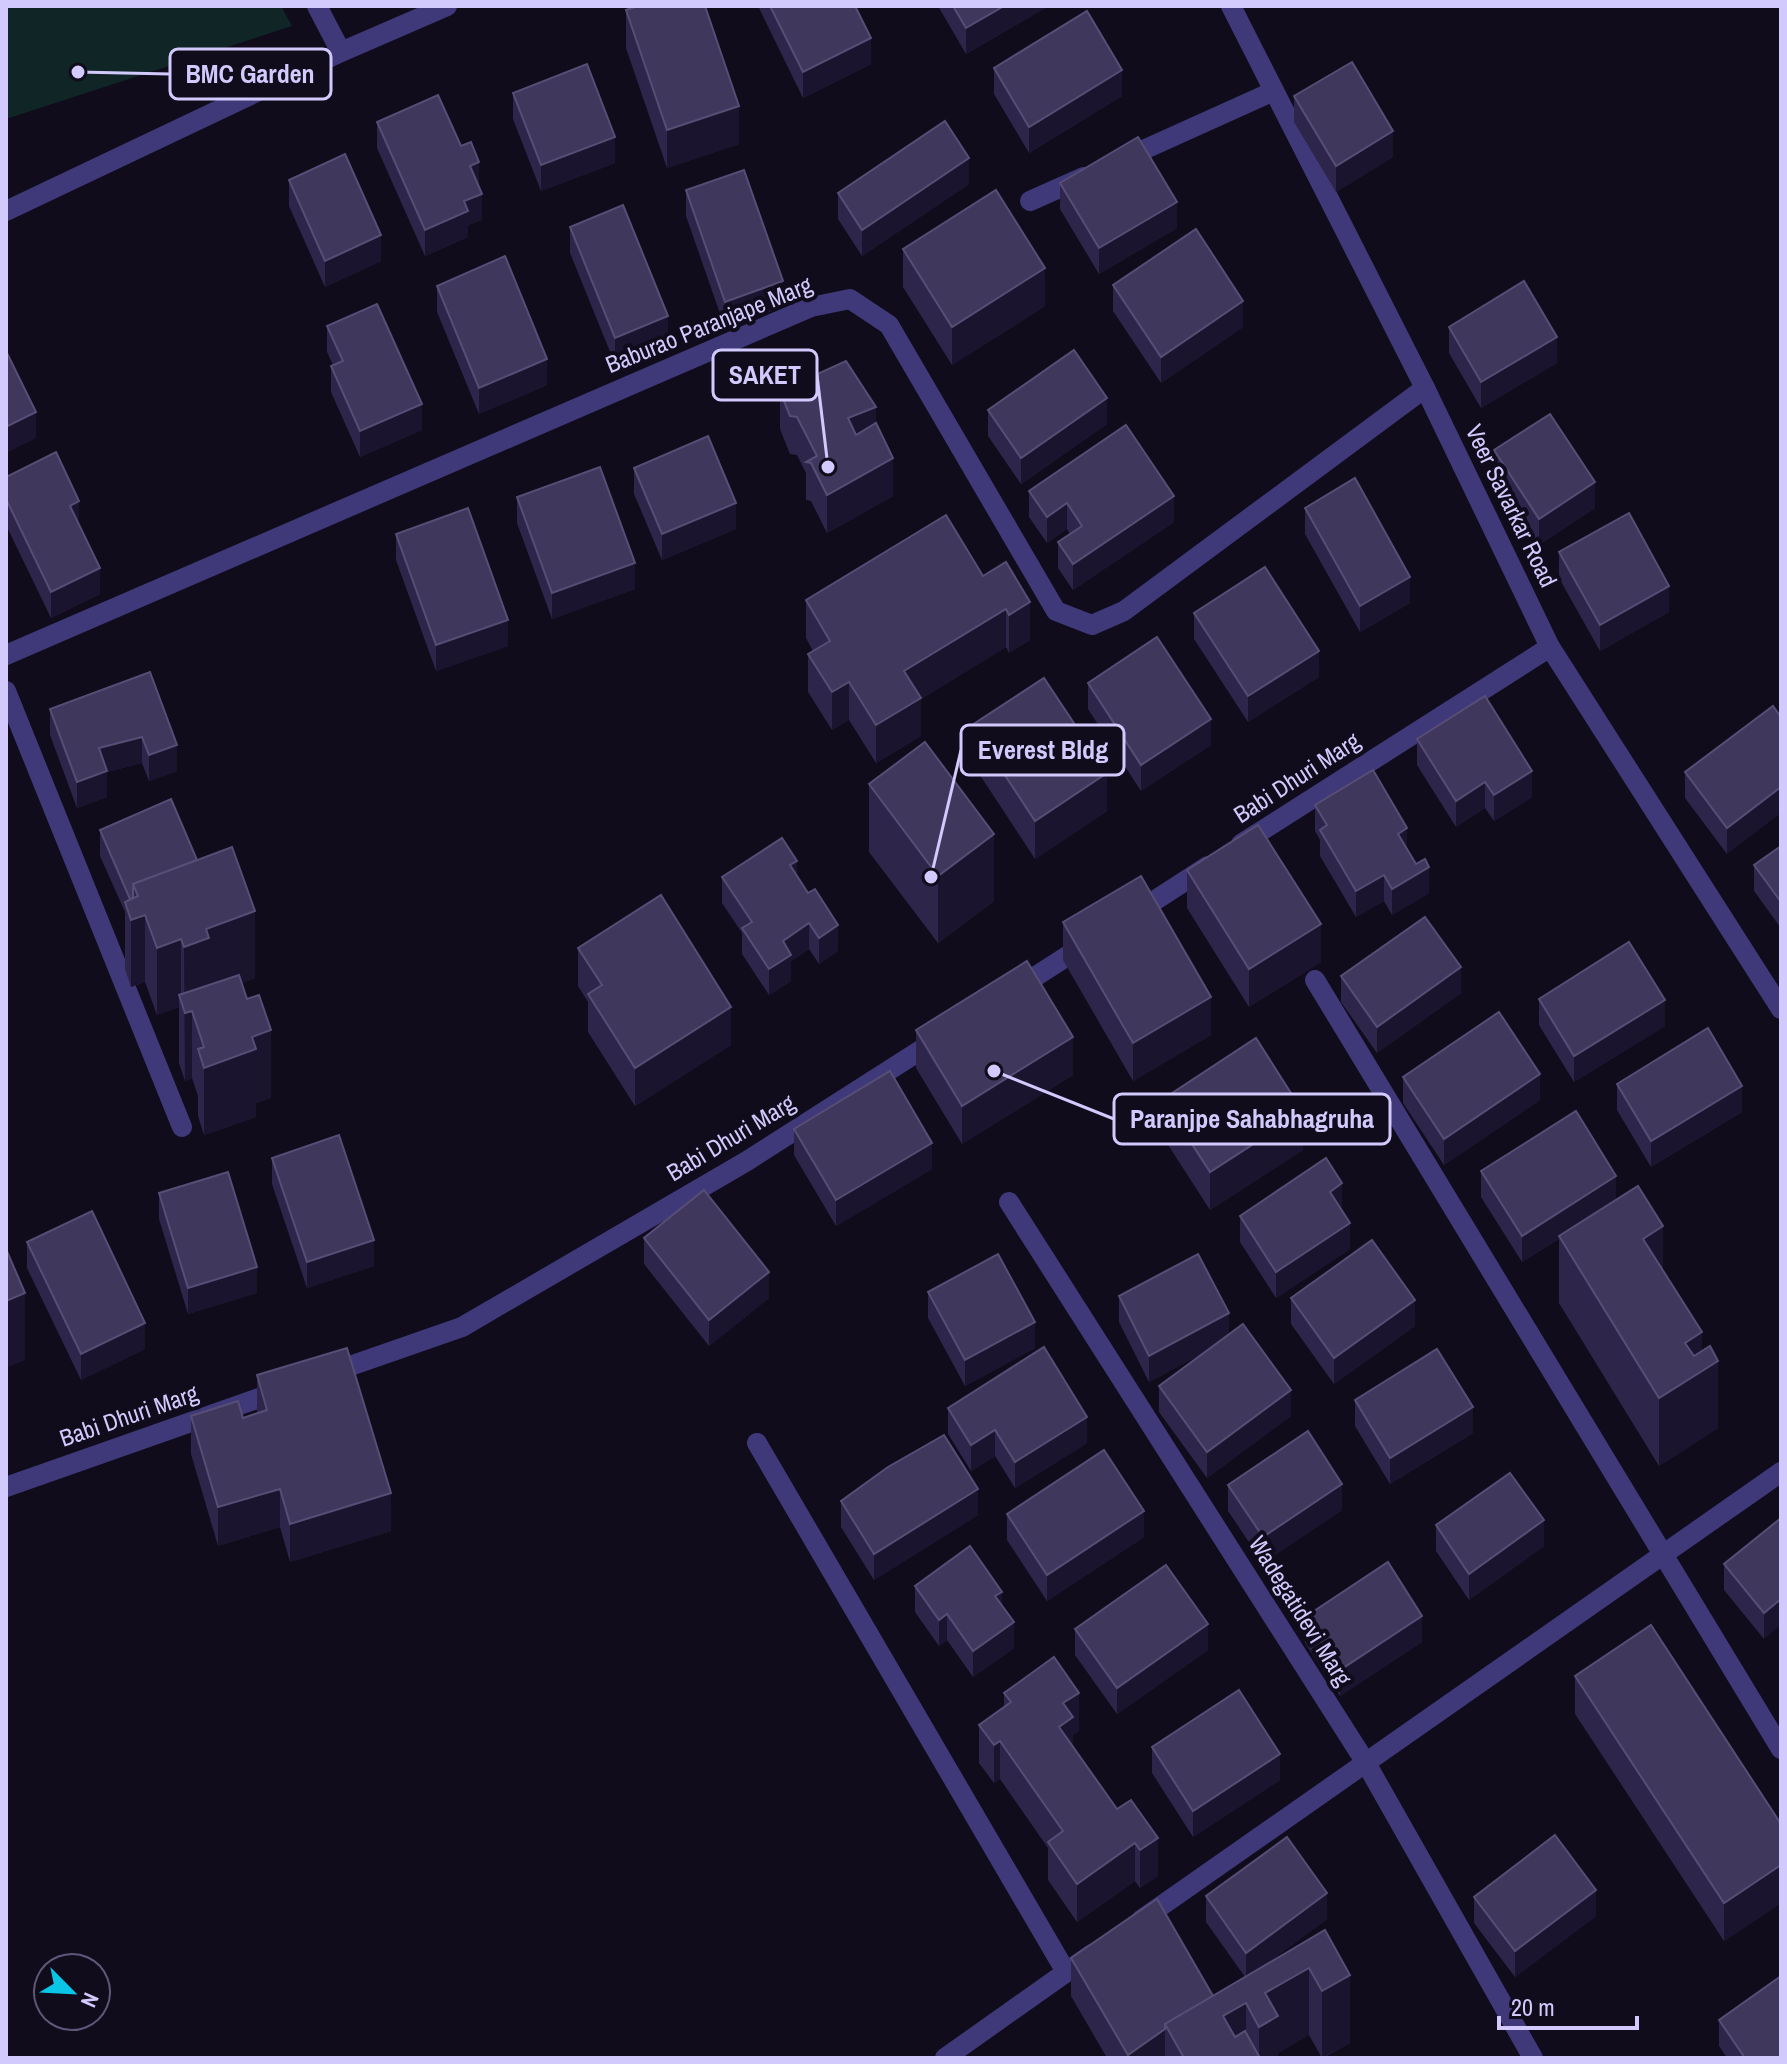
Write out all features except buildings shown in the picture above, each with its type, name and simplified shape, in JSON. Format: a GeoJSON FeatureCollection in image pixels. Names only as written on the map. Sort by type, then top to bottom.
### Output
{"type":"FeatureCollection","features":[{"type":"Feature","properties":{"kind":"street"},"geometry":{"type":"LineString","coordinates":[[317,6],[341,52]]}},
{"type":"Feature","properties":{"kind":"street"},"geometry":{"type":"LineString","coordinates":[[6,211],[341,52],[447,6]]}},
{"type":"Feature","properties":{"kind":"street","name":"Veer Savarkar Road"},"geometry":{"type":"LineString","coordinates":[[1231,6],[1425,388],[1550,647],[1781,1009]]}},
{"type":"Feature","properties":{"kind":"street"},"geometry":{"type":"LineString","coordinates":[[1030,201],[1274,91]]}},
{"type":"Feature","properties":{"kind":"street","name":"Baburao Paranjape Marg"},"geometry":{"type":"LineString","coordinates":[[6,655],[811,307],[850,299],[889,325],[1056,611],[1092,625],[1124,611],[1425,388]]}},
{"type":"Feature","properties":{"kind":"street","name":"Babi Dhuri Marg"},"geometry":{"type":"LineString","coordinates":[[1001,998],[1550,647]]}},
{"type":"Feature","properties":{"kind":"street"},"geometry":{"type":"LineString","coordinates":[[6,691],[182,1127]]}},
{"type":"Feature","properties":{"kind":"street"},"geometry":{"type":"LineString","coordinates":[[1315,980],[1781,1749]]}},
{"type":"Feature","properties":{"kind":"street","name":"Babi Dhuri Marg"},"geometry":{"type":"LineString","coordinates":[[6,1487],[462,1327],[747,1161],[961,1024]]}},
{"type":"Feature","properties":{"kind":"street","name":"Wadegatidevi Marg"},"geometry":{"type":"LineString","coordinates":[[1009,1202],[1366,1763],[1533,2058]]}},
{"type":"Feature","properties":{"kind":"street"},"geometry":{"type":"LineString","coordinates":[[757,1443],[1066,1972]]}},
{"type":"Feature","properties":{"kind":"street"},"geometry":{"type":"LineString","coordinates":[[945,2058],[1781,1472]]}},
{"type":"Feature","properties":{"kind":"green space"},"geometry":{"type":"Polygon","coordinates":[[[6,6],[281,6],[292,26],[6,119],[6,6]]]}},
{"type":"Feature","properties":{"kind":"place","name":"BMC Garden"},"geometry":{"type":"Point","coordinates":[78,72]}},
{"type":"Feature","properties":{"kind":"place","name":"SAKET"},"geometry":{"type":"Point","coordinates":[828,467]}},
{"type":"Feature","properties":{"kind":"place","name":"Everest Bldg"},"geometry":{"type":"Point","coordinates":[931,877]}},
{"type":"Feature","properties":{"kind":"place","name":"Paranjpe Sahabhagruha"},"geometry":{"type":"Point","coordinates":[994,1071]}}]}
